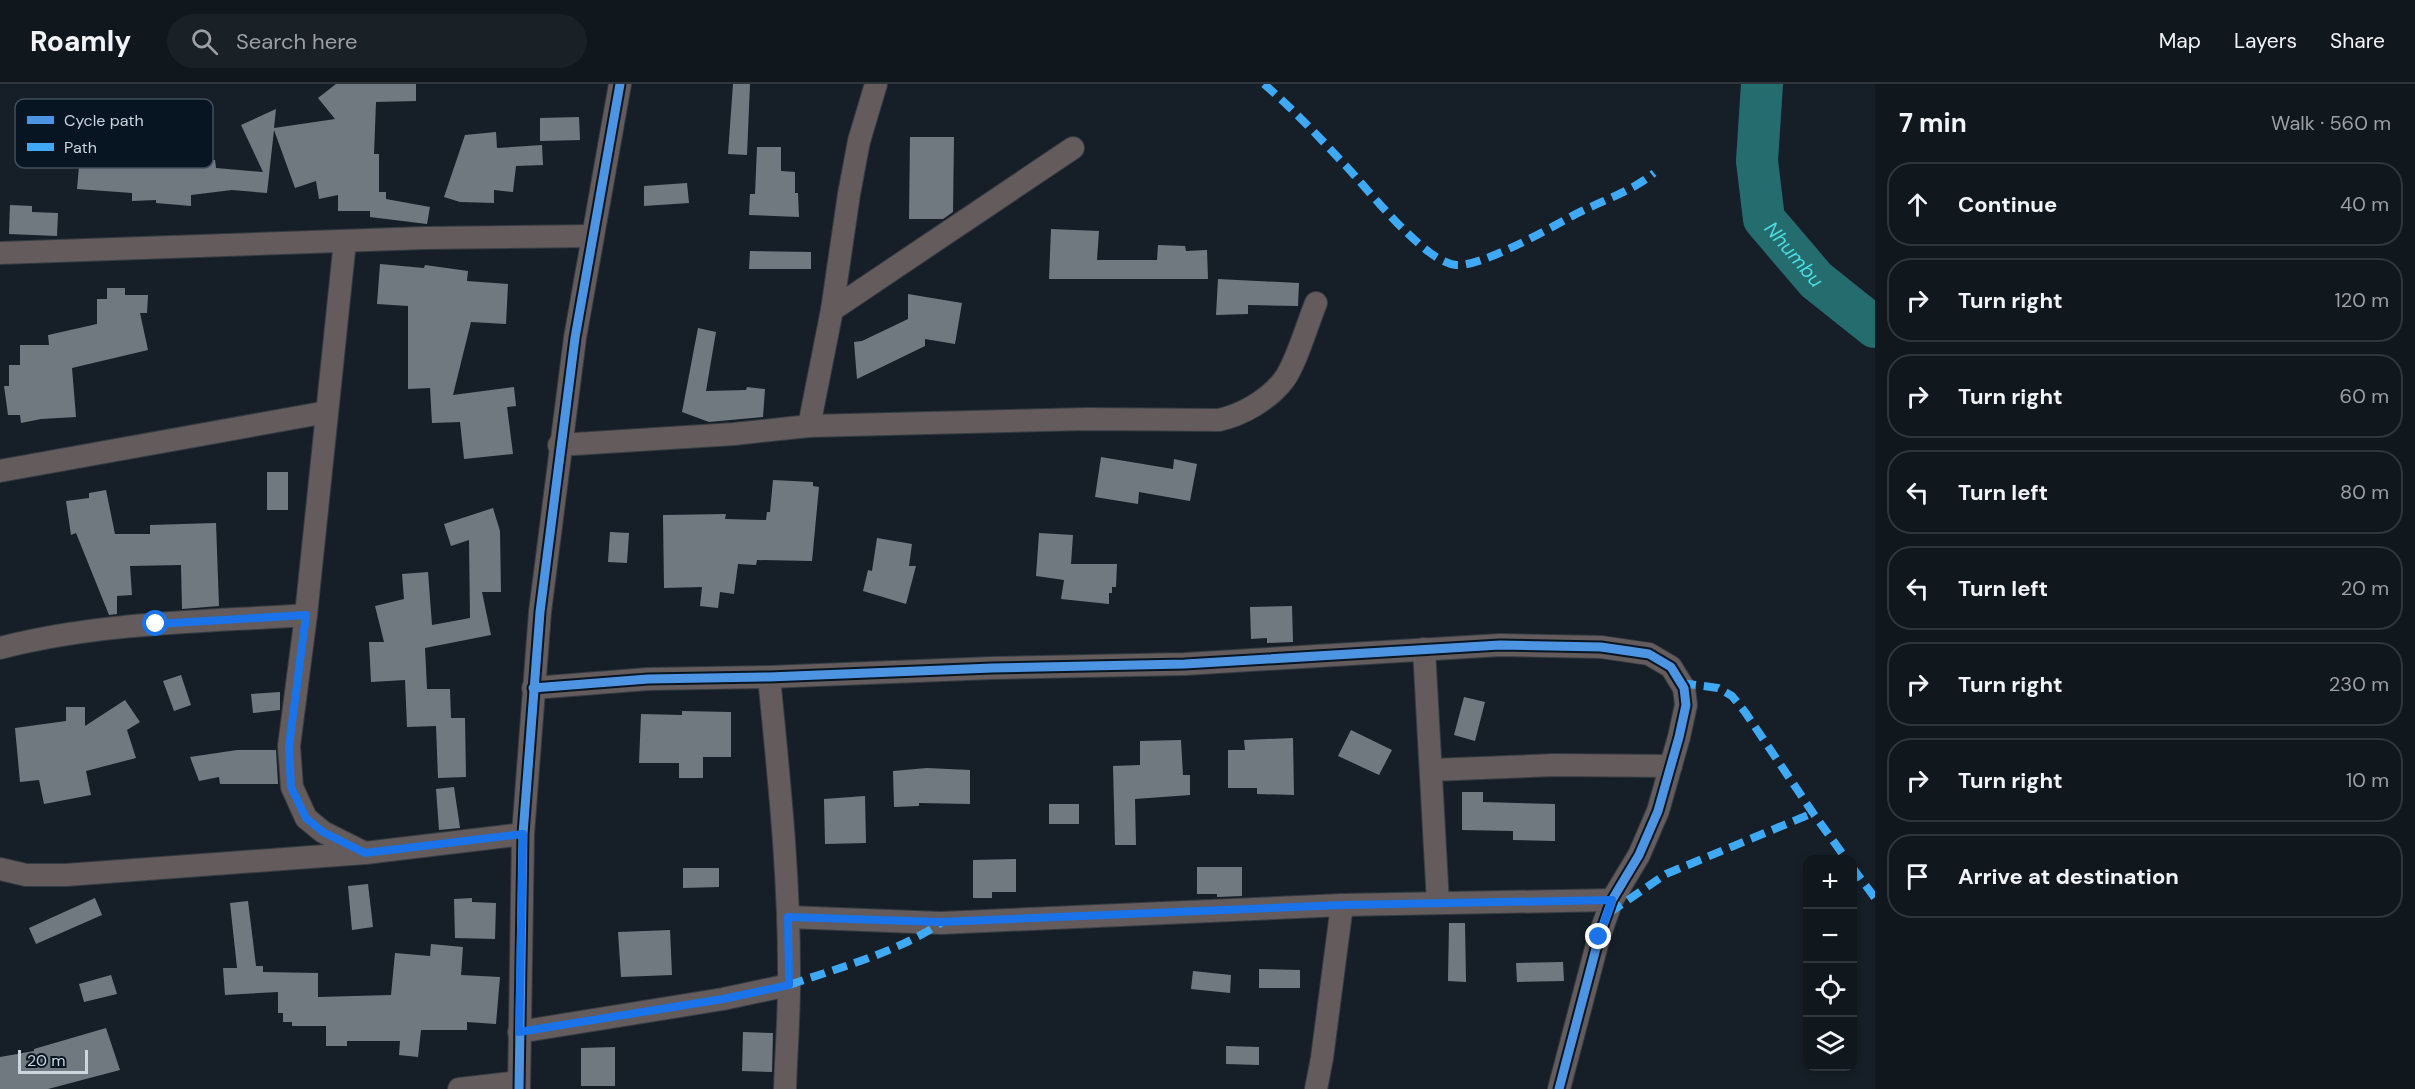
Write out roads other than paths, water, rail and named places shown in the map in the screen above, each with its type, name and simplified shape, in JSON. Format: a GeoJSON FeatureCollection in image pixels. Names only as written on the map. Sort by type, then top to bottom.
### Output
{"type":"FeatureCollection","features":[{"type":"Feature","properties":{"kind":"street"},"geometry":{"type":"LineString","coordinates":[[459,1089],[519,1086],[523,834],[533,688],[559,445],[592,236],[620,84]]}},
{"type":"Feature","properties":{"kind":"street"},"geometry":{"type":"LineString","coordinates":[[809,426],[832,310],[859,141],[876,84]]}},
{"type":"Feature","properties":{"kind":"street"},"geometry":{"type":"LineString","coordinates":[[832,310],[1073,148]]}},
{"type":"Feature","properties":{"kind":"street"},"geometry":{"type":"LineString","coordinates":[[0,253],[345,241],[592,236]]}},
{"type":"Feature","properties":{"kind":"street"},"geometry":{"type":"LineString","coordinates":[[345,241],[306,615],[289,746],[291,787],[306,818],[323,832],[365,853]]}},
{"type":"Feature","properties":{"kind":"street"},"geometry":{"type":"LineString","coordinates":[[559,445],[734,434],[809,426],[1076,419],[1219,420],[1234,417],[1250,408],[1283,381],[1316,303]]}},
{"type":"Feature","properties":{"kind":"street"},"geometry":{"type":"LineString","coordinates":[[0,471],[327,412]]}},
{"type":"Feature","properties":{"kind":"street"},"geometry":{"type":"LineString","coordinates":[[0,648],[31,640],[110,628],[306,615]]}},
{"type":"Feature","properties":{"kind":"street"},"geometry":{"type":"LineString","coordinates":[[533,688],[648,679],[1185,664],[1500,645],[1601,647],[1649,654],[1671,667],[1684,688],[1686,705],[1658,811],[1639,855],[1612,900],[1599,937],[1559,1089]]}},
{"type":"Feature","properties":{"kind":"street"},"geometry":{"type":"LineString","coordinates":[[1425,649],[1438,903]]}},
{"type":"Feature","properties":{"kind":"street"},"geometry":{"type":"LineString","coordinates":[[769,677],[781,798],[788,917],[789,985],[784,1089]]}},
{"type":"Feature","properties":{"kind":"street"},"geometry":{"type":"LineString","coordinates":[[1432,770],[1554,765],[1671,766]]}},
{"type":"Feature","properties":{"kind":"street"},"geometry":{"type":"LineString","coordinates":[[0,869],[26,875],[66,875],[365,853],[523,834]]}},
{"type":"Feature","properties":{"kind":"street"},"geometry":{"type":"LineString","coordinates":[[788,917],[941,922],[1342,905],[1612,900]]}},
{"type":"Feature","properties":{"kind":"street"},"geometry":{"type":"LineString","coordinates":[[1316,1089],[1342,905]]}},
{"type":"Feature","properties":{"kind":"street"},"geometry":{"type":"LineString","coordinates":[[519,1032],[712,1001],[789,985]]}},
{"type":"Feature","properties":{"kind":"waterway","name":"Nhumbu"},"geometry":{"type":"LineString","coordinates":[[1762,84],[1757,161],[1764,219],[1816,280],[1875,327]]}}]}
